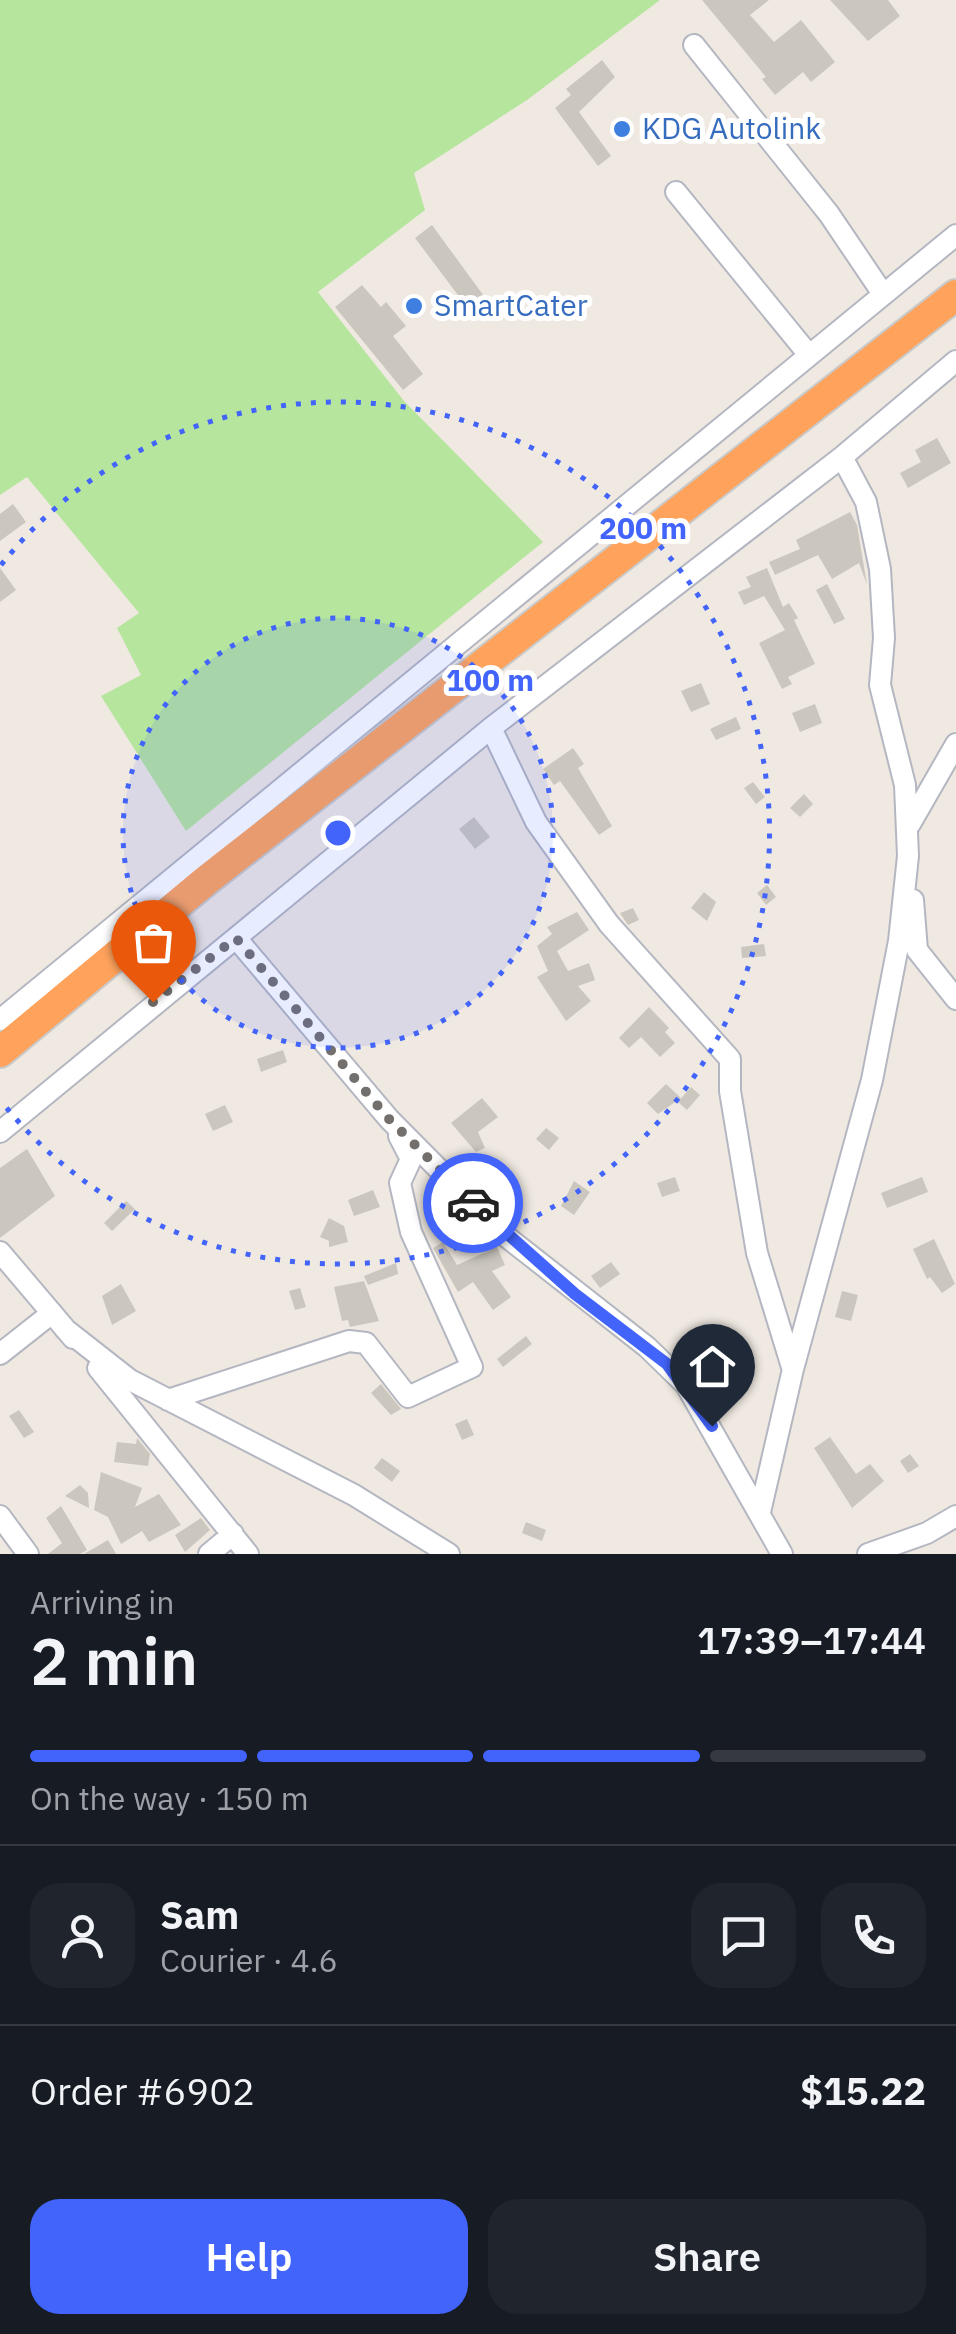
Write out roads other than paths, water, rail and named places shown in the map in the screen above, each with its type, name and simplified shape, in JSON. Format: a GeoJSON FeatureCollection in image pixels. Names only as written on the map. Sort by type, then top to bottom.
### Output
{"type":"FeatureCollection","features":[{"type":"Feature","properties":{"kind":"highway"},"geometry":{"type":"LineString","coordinates":[[726,471],[956,279]]}},
{"type":"Feature","properties":{"kind":"highway"},"geometry":{"type":"LineString","coordinates":[[0,1052],[208,879],[726,471],[956,296]]}},
{"type":"Feature","properties":{"kind":"street"},"geometry":{"type":"LineString","coordinates":[[694,46],[828,214],[883,294]]}},
{"type":"Feature","properties":{"kind":"street"},"geometry":{"type":"LineString","coordinates":[[676,192],[810,355]]}},
{"type":"Feature","properties":{"kind":"street"},"geometry":{"type":"LineString","coordinates":[[0,1020],[956,234]]}},
{"type":"Feature","properties":{"kind":"street"},"geometry":{"type":"LineString","coordinates":[[0,1132],[85,1058],[490,728],[842,457],[956,362]]}},
{"type":"Feature","properties":{"kind":"street"},"geometry":{"type":"LineString","coordinates":[[760,1512],[793,1369],[834,1234],[872,1080],[899,941],[908,856],[910,824],[900,754],[880,685],[884,638],[880,568],[866,502],[842,457]]}},
{"type":"Feature","properties":{"kind":"street"},"geometry":{"type":"LineString","coordinates":[[490,728],[536,822],[609,924],[730,1060],[730,1091],[756,1253],[793,1369]]}},
{"type":"Feature","properties":{"kind":"street"},"geometry":{"type":"LineString","coordinates":[[910,824],[956,744]]}},
{"type":"Feature","properties":{"kind":"street"},"geometry":{"type":"LineString","coordinates":[[908,856],[917,950],[956,999]]}},
{"type":"Feature","properties":{"kind":"street"},"geometry":{"type":"LineString","coordinates":[[236,938],[389,1119],[503,1234],[667,1364],[686,1384],[782,1554]]}},
{"type":"Feature","properties":{"kind":"street"},"geometry":{"type":"LineString","coordinates":[[168,1400],[349,1341],[366,1342],[408,1397],[472,1367],[421,1262],[400,1183],[411,1159],[389,1119]]}},
{"type":"Feature","properties":{"kind":"street"},"geometry":{"type":"LineString","coordinates":[[0,1252],[152,1428],[248,1554]]}},
{"type":"Feature","properties":{"kind":"street"},"geometry":{"type":"LineString","coordinates":[[59,1321],[122,1375],[354,1495],[449,1554]]}},
{"type":"Feature","properties":{"kind":"street"},"geometry":{"type":"LineString","coordinates":[[0,1354],[59,1321]]}},
{"type":"Feature","properties":{"kind":"street"},"geometry":{"type":"LineString","coordinates":[[0,1516],[7,1539],[28,1554]]}},
{"type":"Feature","properties":{"kind":"street"},"geometry":{"type":"LineString","coordinates":[[868,1554],[927,1533],[956,1516]]}},
{"type":"Feature","properties":{"kind":"street"},"geometry":{"type":"LineString","coordinates":[[209,1554],[233,1534]]}},
{"type":"Feature","properties":{"kind":"place","name":"KDG Autolink"},"geometry":{"type":"Point","coordinates":[622,129]}},
{"type":"Feature","properties":{"kind":"place","name":"SmartCater"},"geometry":{"type":"Point","coordinates":[414,306]}}]}
